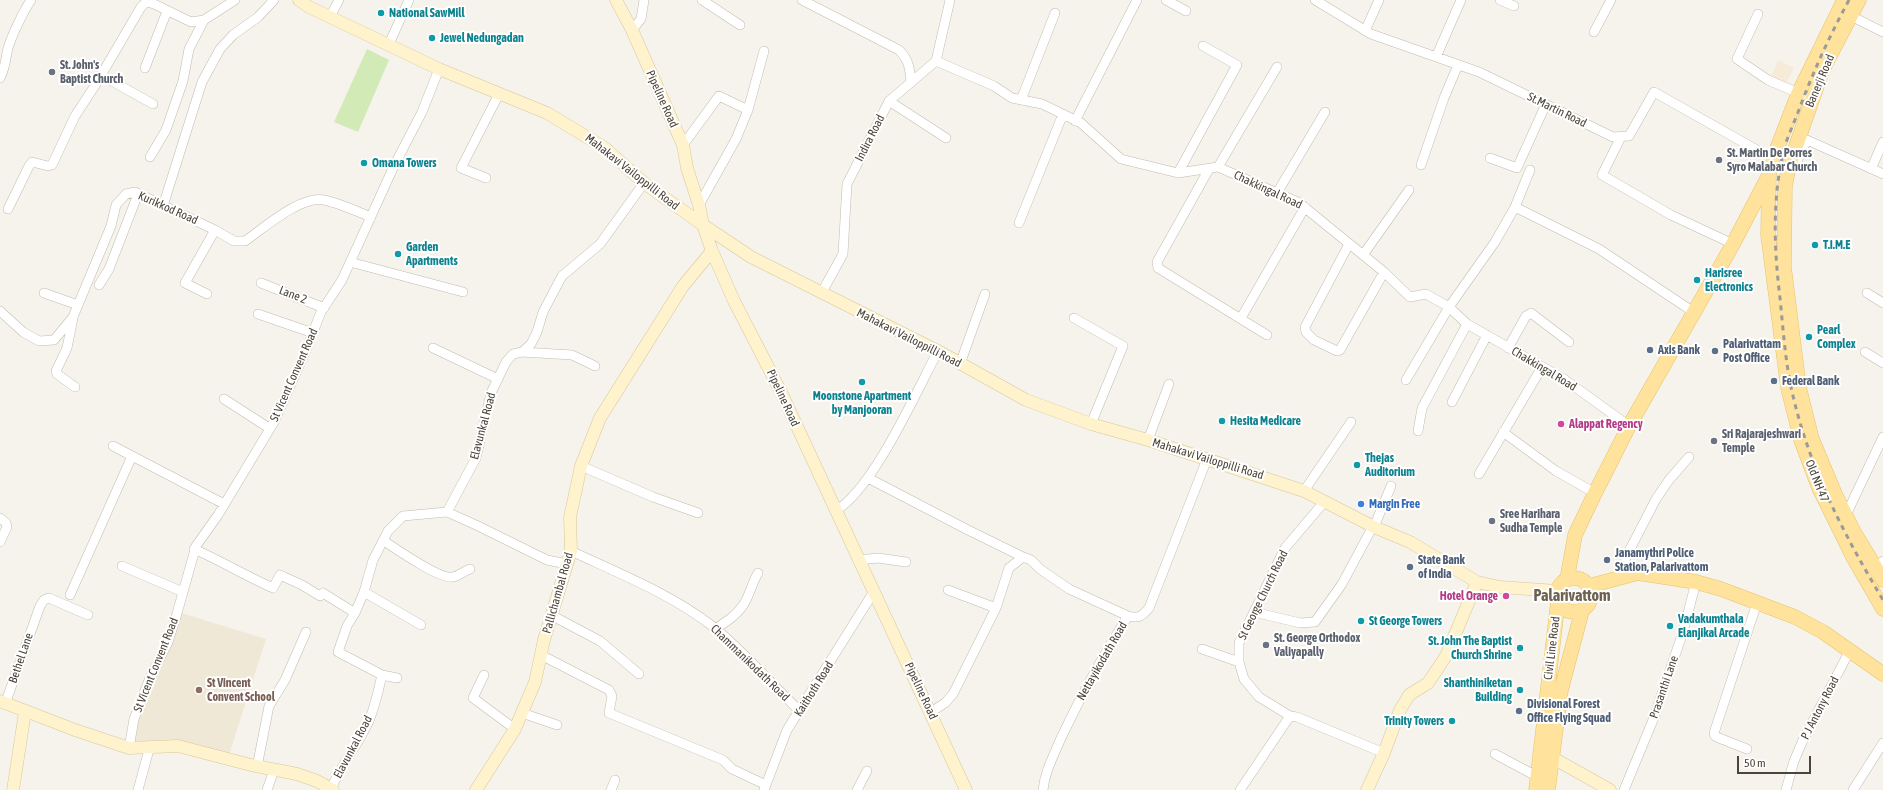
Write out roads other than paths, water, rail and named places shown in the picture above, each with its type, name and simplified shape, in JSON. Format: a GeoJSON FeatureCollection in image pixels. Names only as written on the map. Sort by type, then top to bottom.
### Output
{"type":"FeatureCollection","features":[{"type":"Feature","properties":{"kind":"main road","name":"Banerji Road"},"geometry":{"type":"LineString","coordinates":[[1773,159],[1798,94],[1844,0]]}},
{"type":"Feature","properties":{"kind":"main road","name":"Banerji Road"},"geometry":{"type":"LineString","coordinates":[[1789,166],[1823,69],[1859,0]]}},
{"type":"Feature","properties":{"kind":"main road","name":"Old NH 47"},"geometry":{"type":"LineString","coordinates":[[1773,159],[1770,174],[1768,235],[1788,388],[1801,440],[1825,501],[1853,557],[1883,609]]}},
{"type":"Feature","properties":{"kind":"main road","name":"Old NH 47"},"geometry":{"type":"LineString","coordinates":[[1789,166],[1785,186],[1784,267],[1799,387],[1812,439],[1835,494],[1846,515],[1881,570]]}},
{"type":"Feature","properties":{"kind":"main road","name":"Old NH 47"},"geometry":{"type":"LineString","coordinates":[[1567,579],[1575,535],[1595,493],[1629,426],[1733,244],[1770,174]]}},
{"type":"Feature","properties":{"kind":"main road"},"geometry":{"type":"LineString","coordinates":[[1589,586],[1638,573],[1696,582],[1795,617],[1824,632],[1883,674]]}},
{"type":"Feature","properties":{"kind":"main road"},"geometry":{"type":"LineString","coordinates":[[1575,577],[1583,580],[1589,586],[1592,594],[1590,602],[1582,610],[1572,612],[1564,609],[1557,596],[1560,584],[1567,579],[1575,577]]}},
{"type":"Feature","properties":{"kind":"main road","name":"Civil Line Road"},"geometry":{"type":"LineString","coordinates":[[1537,784],[1557,596]]}},
{"type":"Feature","properties":{"kind":"main road","name":"Civil Line Road"},"geometry":{"type":"LineString","coordinates":[[1548,790],[1561,690],[1582,610]]}},
{"type":"Feature","properties":{"kind":"street"},"geometry":{"type":"LineString","coordinates":[[0,78],[7,63],[8,48],[26,6],[31,0]]}},
{"type":"Feature","properties":{"kind":"street"},"geometry":{"type":"LineString","coordinates":[[8,209],[32,162],[48,166],[52,165],[75,116],[141,7],[146,2],[154,4],[191,22],[204,20],[235,0]]}},
{"type":"Feature","properties":{"kind":"street"},"geometry":{"type":"LineString","coordinates":[[163,206],[202,82],[220,49],[234,35],[258,17],[274,0]]}},
{"type":"Feature","properties":{"kind":"street","name":"Mahakavi Vailoppilli Road"},"geometry":{"type":"LineString","coordinates":[[299,0],[330,17],[439,69],[547,113],[588,137],[620,160],[644,183],[703,225],[751,256],[938,351],[1026,400],[1091,424],[1148,440],[1304,490],[1374,527],[1410,542],[1477,582],[1557,596]]}},
{"type":"Feature","properties":{"kind":"street"},"geometry":{"type":"LineString","coordinates":[[330,17],[339,0]]}},
{"type":"Feature","properties":{"kind":"street"},"geometry":{"type":"LineString","coordinates":[[389,44],[409,0]]}},
{"type":"Feature","properties":{"kind":"street","name":"Pipeline Road"},"geometry":{"type":"LineString","coordinates":[[616,0],[632,30],[683,145],[687,168],[699,205],[703,225],[712,251],[734,301],[780,392],[873,593],[931,712],[966,790]]}},
{"type":"Feature","properties":{"kind":"street"},"geometry":{"type":"LineString","coordinates":[[632,30],[641,19],[644,0]]}},
{"type":"Feature","properties":{"kind":"street"},"geometry":{"type":"LineString","coordinates":[[702,0],[740,25]]}},
{"type":"Feature","properties":{"kind":"street"},"geometry":{"type":"LineString","coordinates":[[802,0],[898,50],[906,56],[909,63],[911,83]]}},
{"type":"Feature","properties":{"kind":"street"},"geometry":{"type":"LineString","coordinates":[[950,0],[936,61],[994,86],[1012,98],[1042,104],[1081,123],[1121,159],[1178,173],[1213,168]]}},
{"type":"Feature","properties":{"kind":"street"},"geometry":{"type":"LineString","coordinates":[[1076,121],[1137,0]]}},
{"type":"Feature","properties":{"kind":"street"},"geometry":{"type":"LineString","coordinates":[[1166,0],[1186,11]]}},
{"type":"Feature","properties":{"kind":"street","name":"St.Martin Road"},"geometry":{"type":"LineString","coordinates":[[1315,0],[1365,31],[1479,72],[1613,137],[1621,137]]}},
{"type":"Feature","properties":{"kind":"street"},"geometry":{"type":"LineString","coordinates":[[1365,31],[1379,0]]}},
{"type":"Feature","properties":{"kind":"street"},"geometry":{"type":"LineString","coordinates":[[1436,57],[1461,0]]}},
{"type":"Feature","properties":{"kind":"street"},"geometry":{"type":"LineString","coordinates":[[1500,0],[1514,6]]}},
{"type":"Feature","properties":{"kind":"street"},"geometry":{"type":"LineString","coordinates":[[1594,32],[1611,0]]}},
{"type":"Feature","properties":{"kind":"street"},"geometry":{"type":"LineString","coordinates":[[144,68],[168,11]]}},
{"type":"Feature","properties":{"kind":"street"},"geometry":{"type":"LineString","coordinates":[[1021,100],[1055,14]]}},
{"type":"Feature","properties":{"kind":"street"},"geometry":{"type":"LineString","coordinates":[[1758,14],[1737,59],[1768,80],[1798,94],[1812,98]]}},
{"type":"Feature","properties":{"kind":"street"},"geometry":{"type":"LineString","coordinates":[[1851,16],[1883,32]]}},
{"type":"Feature","properties":{"kind":"street"},"geometry":{"type":"LineString","coordinates":[[150,157],[166,130],[183,81],[189,49],[204,20]]}},
{"type":"Feature","properties":{"kind":"street"},"geometry":{"type":"LineString","coordinates":[[1178,173],[1237,65],[1203,46]]}},
{"type":"Feature","properties":{"kind":"street"},"geometry":{"type":"LineString","coordinates":[[699,205],[736,139],[748,110],[764,51]]}},
{"type":"Feature","properties":{"kind":"street","name":"Indira Road"},"geometry":{"type":"LineString","coordinates":[[822,292],[843,254],[847,184],[889,101],[936,61]]}},
{"type":"Feature","properties":{"kind":"street"},"geometry":{"type":"LineString","coordinates":[[1421,165],[1444,98],[1458,65]]}},
{"type":"Feature","properties":{"kind":"street"},"geometry":{"type":"LineString","coordinates":[[1267,335],[1158,268],[1157,262],[1213,168],[1277,67]]}},
{"type":"Feature","properties":{"kind":"street","name":"St Vicent Convent Road"},"geometry":{"type":"LineString","coordinates":[[129,748],[134,719],[149,680],[168,642],[194,549],[224,504],[290,389],[324,308],[342,280],[422,112],[439,69]]}},
{"type":"Feature","properties":{"kind":"street"},"geometry":{"type":"LineString","coordinates":[[101,75],[153,104]]}},
{"type":"Feature","properties":{"kind":"street"},"geometry":{"type":"LineString","coordinates":[[1733,244],[1671,215],[1602,175],[1621,137],[1629,136],[1654,92],[1773,159]]}},
{"type":"Feature","properties":{"kind":"street"},"geometry":{"type":"LineString","coordinates":[[486,178],[461,168],[499,94]]}},
{"type":"Feature","properties":{"kind":"street"},"geometry":{"type":"LineString","coordinates":[[683,145],[719,96],[748,110]]}},
{"type":"Feature","properties":{"kind":"street"},"geometry":{"type":"LineString","coordinates":[[889,101],[946,138]]}},
{"type":"Feature","properties":{"kind":"street"},"geometry":{"type":"LineString","coordinates":[[1490,158],[1517,168],[1546,104]]}},
{"type":"Feature","properties":{"kind":"street"},"geometry":{"type":"LineString","coordinates":[[1277,192],[1325,112]]}},
{"type":"Feature","properties":{"kind":"street"},"geometry":{"type":"LineString","coordinates":[[1019,222],[1062,114]]}},
{"type":"Feature","properties":{"kind":"street"},"geometry":{"type":"LineString","coordinates":[[1785,186],[1807,140],[1883,174]]}},
{"type":"Feature","properties":{"kind":"street"},"geometry":{"type":"LineString","coordinates":[[1871,169],[1883,142]]}},
{"type":"Feature","properties":{"kind":"street","name":"Chakkingal Road"},"geometry":{"type":"LineString","coordinates":[[1213,168],[1277,192],[1298,202],[1384,272],[1410,297],[1426,294],[1449,307],[1467,324],[1564,379],[1629,426]]}},
{"type":"Feature","properties":{"kind":"street"},"geometry":{"type":"LineString","coordinates":[[1406,380],[1449,307],[1495,242],[1515,207],[1530,170]]}},
{"type":"Feature","properties":{"kind":"street","name":"Elavunkal Road"},"geometry":{"type":"LineString","coordinates":[[447,512],[476,458],[491,393],[506,362],[513,354],[522,352],[530,344],[537,332],[543,312],[562,276],[600,244],[644,183]]}},
{"type":"Feature","properties":{"kind":"street"},"geometry":{"type":"LineString","coordinates":[[1363,255],[1409,190]]}},
{"type":"Feature","properties":{"kind":"street","name":"Kurikkod Road"},"geometry":{"type":"LineString","coordinates":[[0,311],[23,332],[40,341],[54,340],[73,317],[111,226],[116,204],[126,194],[135,192],[215,230],[234,242],[245,241],[300,203],[313,199],[324,200],[371,217]]}},
{"type":"Feature","properties":{"kind":"street"},"geometry":{"type":"LineString","coordinates":[[99,285],[109,269],[138,194]]}},
{"type":"Feature","properties":{"kind":"street"},"geometry":{"type":"LineString","coordinates":[[1241,318],[1305,207]]}},
{"type":"Feature","properties":{"kind":"street"},"geometry":{"type":"LineString","coordinates":[[1515,207],[1599,249],[1694,313]]}},
{"type":"Feature","properties":{"kind":"street"},"geometry":{"type":"LineString","coordinates":[[207,294],[186,283],[215,230]]}},
{"type":"Feature","properties":{"kind":"street"},"geometry":{"type":"LineString","coordinates":[[1349,244],[1305,327],[1306,332],[1314,340],[1337,352],[1340,350],[1384,272]]}},
{"type":"Feature","properties":{"kind":"street","name":"Pallichambal Road"},"geometry":{"type":"LineString","coordinates":[[476,790],[515,728],[535,682],[551,615],[571,551],[570,517],[581,466],[600,418],[683,286],[712,251]]}},
{"type":"Feature","properties":{"kind":"street"},"geometry":{"type":"LineString","coordinates":[[350,262],[463,292]]}},
{"type":"Feature","properties":{"kind":"street","name":"Lane 2"},"geometry":{"type":"LineString","coordinates":[[261,284],[324,308]]}},
{"type":"Feature","properties":{"kind":"street"},"geometry":{"type":"LineString","coordinates":[[44,293],[78,305]]}},
{"type":"Feature","properties":{"kind":"street"},"geometry":{"type":"LineString","coordinates":[[1867,293],[1883,303]]}},
{"type":"Feature","properties":{"kind":"street"},"geometry":{"type":"LineString","coordinates":[[960,364],[985,294]]}},
{"type":"Feature","properties":{"kind":"street"},"geometry":{"type":"LineString","coordinates":[[1508,348],[1526,316],[1531,313],[1569,342]]}},
{"type":"Feature","properties":{"kind":"street"},"geometry":{"type":"LineString","coordinates":[[258,314],[313,333]]}},
{"type":"Feature","properties":{"kind":"street"},"geometry":{"type":"LineString","coordinates":[[73,317],[67,348],[56,371],[57,374],[75,387]]}},
{"type":"Feature","properties":{"kind":"street"},"geometry":{"type":"LineString","coordinates":[[1074,318],[1123,346],[1091,424]]}},
{"type":"Feature","properties":{"kind":"street"},"geometry":{"type":"LineString","coordinates":[[1418,431],[1422,408],[1467,324]]}},
{"type":"Feature","properties":{"kind":"street"},"geometry":{"type":"LineString","coordinates":[[1452,402],[1487,335]]}},
{"type":"Feature","properties":{"kind":"street"},"geometry":{"type":"LineString","coordinates":[[433,348],[498,379]]}},
{"type":"Feature","properties":{"kind":"street"},"geometry":{"type":"LineString","coordinates":[[835,511],[843,506],[868,478],[890,442],[938,351]]}},
{"type":"Feature","properties":{"kind":"street"},"geometry":{"type":"LineString","coordinates":[[522,352],[572,355],[595,366]]}},
{"type":"Feature","properties":{"kind":"street"},"geometry":{"type":"LineString","coordinates":[[1865,352],[1883,363]]}},
{"type":"Feature","properties":{"kind":"street"},"geometry":{"type":"LineString","coordinates":[[1478,474],[1542,367]]}},
{"type":"Feature","properties":{"kind":"street"},"geometry":{"type":"LineString","coordinates":[[1148,440],[1168,384]]}},
{"type":"Feature","properties":{"kind":"street"},"geometry":{"type":"LineString","coordinates":[[224,399],[269,428]]}},
{"type":"Feature","properties":{"kind":"street"},"geometry":{"type":"LineString","coordinates":[[1304,490],[1351,422]]}},
{"type":"Feature","properties":{"kind":"street"},"geometry":{"type":"LineString","coordinates":[[1503,432],[1556,471],[1595,493]]}},
{"type":"Feature","properties":{"kind":"street"},"geometry":{"type":"LineString","coordinates":[[1846,515],[1883,437]]}},
{"type":"Feature","properties":{"kind":"street"},"geometry":{"type":"LineString","coordinates":[[112,446],[224,504]]}},
{"type":"Feature","properties":{"kind":"street"},"geometry":{"type":"LineString","coordinates":[[70,595],[132,456]]}},
{"type":"Feature","properties":{"kind":"street"},"geometry":{"type":"LineString","coordinates":[[1615,580],[1622,569],[1626,557],[1656,499],[1669,480],[1689,457]]}},
{"type":"Feature","properties":{"kind":"street","name":"Nettayikodath Road"},"geometry":{"type":"LineString","coordinates":[[1043,790],[1046,770],[1072,715],[1111,642],[1128,616],[1135,618],[1142,616],[1149,608],[1207,459]]}},
{"type":"Feature","properties":{"kind":"street"},"geometry":{"type":"LineString","coordinates":[[581,466],[653,497],[698,513]]}},
{"type":"Feature","properties":{"kind":"street"},"geometry":{"type":"LineString","coordinates":[[868,478],[968,530],[1031,560],[1040,569],[1069,590],[1128,616]]}},
{"type":"Feature","properties":{"kind":"street"},"geometry":{"type":"LineString","coordinates":[[1254,612],[1300,623],[1315,622],[1342,584],[1374,527],[1391,486]]}},
{"type":"Feature","properties":{"kind":"street","name":"St George Church Road"},"geometry":{"type":"LineString","coordinates":[[1325,501],[1285,548],[1239,643],[1239,662],[1244,679],[1259,697],[1290,716],[1297,717],[1384,753]]}},
{"type":"Feature","properties":{"kind":"street"},"geometry":{"type":"LineString","coordinates":[[397,678],[382,675],[338,652],[347,626],[355,613],[364,592],[373,560],[388,531],[403,516],[447,512],[547,560],[567,564]]}},
{"type":"Feature","properties":{"kind":"street"},"geometry":{"type":"LineString","coordinates":[[0,518],[7,527],[0,542]]}},
{"type":"Feature","properties":{"kind":"street"},"geometry":{"type":"LineString","coordinates":[[384,541],[412,559],[445,577],[453,577],[470,569]]}},
{"type":"Feature","properties":{"kind":"street"},"geometry":{"type":"LineString","coordinates":[[194,549],[273,588],[280,575],[302,585],[320,596],[323,593],[355,613]]}},
{"type":"Feature","properties":{"kind":"street","name":"Chammanikodath Road"},"geometry":{"type":"LineString","coordinates":[[571,551],[656,590],[715,629],[733,643],[800,712]]}},
{"type":"Feature","properties":{"kind":"street"},"geometry":{"type":"LineString","coordinates":[[931,712],[945,703],[952,694],[996,608],[1009,568],[1023,557]]}},
{"type":"Feature","properties":{"kind":"street"},"geometry":{"type":"LineString","coordinates":[[858,560],[878,558],[906,562]]}},
{"type":"Feature","properties":{"kind":"street"},"geometry":{"type":"LineString","coordinates":[[122,566],[183,592]]}},
{"type":"Feature","properties":{"kind":"street"},"geometry":{"type":"LineString","coordinates":[[715,629],[738,612],[744,603],[758,573]]}},
{"type":"Feature","properties":{"kind":"street"},"geometry":{"type":"LineString","coordinates":[[1367,790],[1384,753],[1400,710],[1409,695],[1428,683],[1446,656],[1477,582]]}},
{"type":"Feature","properties":{"kind":"street","name":"Prasanthi Lane"},"geometry":{"type":"LineString","coordinates":[[1624,790],[1653,720],[1683,632],[1696,582]]}},
{"type":"Feature","properties":{"kind":"street"},"geometry":{"type":"LineString","coordinates":[[948,590],[996,608]]}},
{"type":"Feature","properties":{"kind":"street"},"geometry":{"type":"LineString","coordinates":[[364,592],[421,625]]}},
{"type":"Feature","properties":{"kind":"street","name":"Kaithoth Road"},"geometry":{"type":"LineString","coordinates":[[765,788],[788,730],[873,593]]}},
{"type":"Feature","properties":{"kind":"street","name":"Bethel Lane"},"geometry":{"type":"LineString","coordinates":[[3,703],[37,613],[44,600],[49,598],[88,615]]}},
{"type":"Feature","properties":{"kind":"street"},"geometry":{"type":"LineString","coordinates":[[1747,749],[1714,736],[1714,733],[1756,603]]}},
{"type":"Feature","properties":{"kind":"street"},"geometry":{"type":"LineString","coordinates":[[551,615],[600,641],[639,674]]}},
{"type":"Feature","properties":{"kind":"street"},"geometry":{"type":"LineString","coordinates":[[257,766],[269,706],[285,680],[306,632]]}},
{"type":"Feature","properties":{"kind":"street"},"geometry":{"type":"LineString","coordinates":[[1202,649],[1239,662]]}},
{"type":"Feature","properties":{"kind":"street","name":"P J Antony Road"},"geometry":{"type":"LineString","coordinates":[[1786,790],[1794,761],[1803,740],[1850,650]]}},
{"type":"Feature","properties":{"kind":"street"},"geometry":{"type":"LineString","coordinates":[[541,655],[609,690],[612,696],[609,713],[723,760],[732,769],[765,788]]}},
{"type":"Feature","properties":{"kind":"street","name":"Elavunkal Road"},"geometry":{"type":"LineString","coordinates":[[332,789],[336,776],[355,747],[369,720],[382,675]]}},
{"type":"Feature","properties":{"kind":"street"},"geometry":{"type":"LineString","coordinates":[[484,675],[473,698],[515,728]]}},
{"type":"Feature","properties":{"kind":"street"},"geometry":{"type":"LineString","coordinates":[[3,703],[75,730],[129,748],[178,746],[257,766],[297,774],[317,781],[332,789]]}},
{"type":"Feature","properties":{"kind":"street"},"geometry":{"type":"LineString","coordinates":[[13,790],[25,712]]}},
{"type":"Feature","properties":{"kind":"street"},"geometry":{"type":"LineString","coordinates":[[522,713],[558,725]]}},
{"type":"Feature","properties":{"kind":"street"},"geometry":{"type":"LineString","coordinates":[[1240,790],[1290,716]]}},
{"type":"Feature","properties":{"kind":"street"},"geometry":{"type":"LineString","coordinates":[[1853,790],[1883,743]]}},
{"type":"Feature","properties":{"kind":"street"},"geometry":{"type":"LineString","coordinates":[[138,790],[150,746]]}},
{"type":"Feature","properties":{"kind":"street"},"geometry":{"type":"LineString","coordinates":[[1495,754],[1537,784]]}},
{"type":"Feature","properties":{"kind":"street"},"geometry":{"type":"LineString","coordinates":[[1553,758],[1610,790]]}},
{"type":"Feature","properties":{"kind":"street"},"geometry":{"type":"LineString","coordinates":[[267,790],[274,770]]}},
{"type":"Feature","properties":{"kind":"street"},"geometry":{"type":"LineString","coordinates":[[857,790],[867,771]]}},
{"type":"Feature","properties":{"kind":"street"},"geometry":{"type":"LineString","coordinates":[[611,790],[615,780]]}},
{"type":"Feature","properties":{"kind":"railway"},"geometry":{"type":"LineString","coordinates":[[1849,0],[1835,26],[1805,93],[1784,149],[1777,186],[1775,224],[1776,261],[1784,343],[1791,387],[1798,416],[1817,471],[1840,523],[1883,600]]}},
{"type":"Feature","properties":{"kind":"place","name":"National SawMill"},"geometry":{"type":"Point","coordinates":[381,13]}},
{"type":"Feature","properties":{"kind":"place","name":"Jewel Nedungadan"},"geometry":{"type":"Point","coordinates":[432,38]}},
{"type":"Feature","properties":{"kind":"place","name":"St. John's Baptist Church"},"geometry":{"type":"Point","coordinates":[52,72]}},
{"type":"Feature","properties":{"kind":"place","name":"St. Martin De Porres Syro Malabar Church"},"geometry":{"type":"Point","coordinates":[1719,160]}},
{"type":"Feature","properties":{"kind":"place","name":"Omana Towers"},"geometry":{"type":"Point","coordinates":[364,163]}},
{"type":"Feature","properties":{"kind":"place","name":"T.I.M.E"},"geometry":{"type":"Point","coordinates":[1815,245]}},
{"type":"Feature","properties":{"kind":"place","name":"Garden Apartments"},"geometry":{"type":"Point","coordinates":[398,254]}},
{"type":"Feature","properties":{"kind":"place","name":"Harisree Electronics"},"geometry":{"type":"Point","coordinates":[1697,280]}},
{"type":"Feature","properties":{"kind":"place","name":"Pearl Complex"},"geometry":{"type":"Point","coordinates":[1809,337]}},
{"type":"Feature","properties":{"kind":"place","name":"Axis Bank"},"geometry":{"type":"Point","coordinates":[1650,350]}},
{"type":"Feature","properties":{"kind":"place","name":"Palarivattam Post Office"},"geometry":{"type":"Point","coordinates":[1715,351]}},
{"type":"Feature","properties":{"kind":"place","name":"Federal Bank"},"geometry":{"type":"Point","coordinates":[1774,381]}},
{"type":"Feature","properties":{"kind":"place","name":"Moonstone Apartment by Manjooran"},"geometry":{"type":"Point","coordinates":[862,382]}},
{"type":"Feature","properties":{"kind":"place","name":"Hesita Medicare"},"geometry":{"type":"Point","coordinates":[1222,421]}},
{"type":"Feature","properties":{"kind":"place","name":"Alappat Regency"},"geometry":{"type":"Point","coordinates":[1561,424]}},
{"type":"Feature","properties":{"kind":"place","name":"Sri Rajarajeshwari Temple"},"geometry":{"type":"Point","coordinates":[1714,441]}},
{"type":"Feature","properties":{"kind":"place","name":"Thejas Auditorium"},"geometry":{"type":"Point","coordinates":[1357,465]}},
{"type":"Feature","properties":{"kind":"place","name":"Margin Free"},"geometry":{"type":"Point","coordinates":[1361,504]}},
{"type":"Feature","properties":{"kind":"place","name":"Sree Harihara Sudha Temple"},"geometry":{"type":"Point","coordinates":[1492,521]}},
{"type":"Feature","properties":{"kind":"place","name":"Janamythri Police Station, Palarivattom"},"geometry":{"type":"Point","coordinates":[1607,560]}},
{"type":"Feature","properties":{"kind":"place","name":"State Bank of India"},"geometry":{"type":"Point","coordinates":[1410,567]}},
{"type":"Feature","properties":{"kind":"place","name":"Hotel Orange"},"geometry":{"type":"Point","coordinates":[1506,596]}},
{"type":"Feature","properties":{"kind":"place","name":"St George Towers"},"geometry":{"type":"Point","coordinates":[1361,621]}},
{"type":"Feature","properties":{"kind":"place","name":"Vadakumthala Elanjikal Arcade"},"geometry":{"type":"Point","coordinates":[1670,626]}},
{"type":"Feature","properties":{"kind":"place","name":"St. George Orthodox Valiyapally"},"geometry":{"type":"Point","coordinates":[1266,645]}},
{"type":"Feature","properties":{"kind":"place","name":"St. John The Baptist Church Shrine"},"geometry":{"type":"Point","coordinates":[1520,648]}},
{"type":"Feature","properties":{"kind":"place","name":"St Vincent Convent School"},"geometry":{"type":"Point","coordinates":[199,690]}},
{"type":"Feature","properties":{"kind":"place","name":"Shanthiniketan Building"},"geometry":{"type":"Point","coordinates":[1520,690]}},
{"type":"Feature","properties":{"kind":"place","name":"Divisional Forest Office Flying Squad"},"geometry":{"type":"Point","coordinates":[1519,711]}},
{"type":"Feature","properties":{"kind":"place","name":"Trinity Towers"},"geometry":{"type":"Point","coordinates":[1452,721]}},
{"type":"Feature","properties":{"kind":"district","name":"Palarivattom"},"geometry":{"type":"Point","coordinates":[1572,596]}}]}
